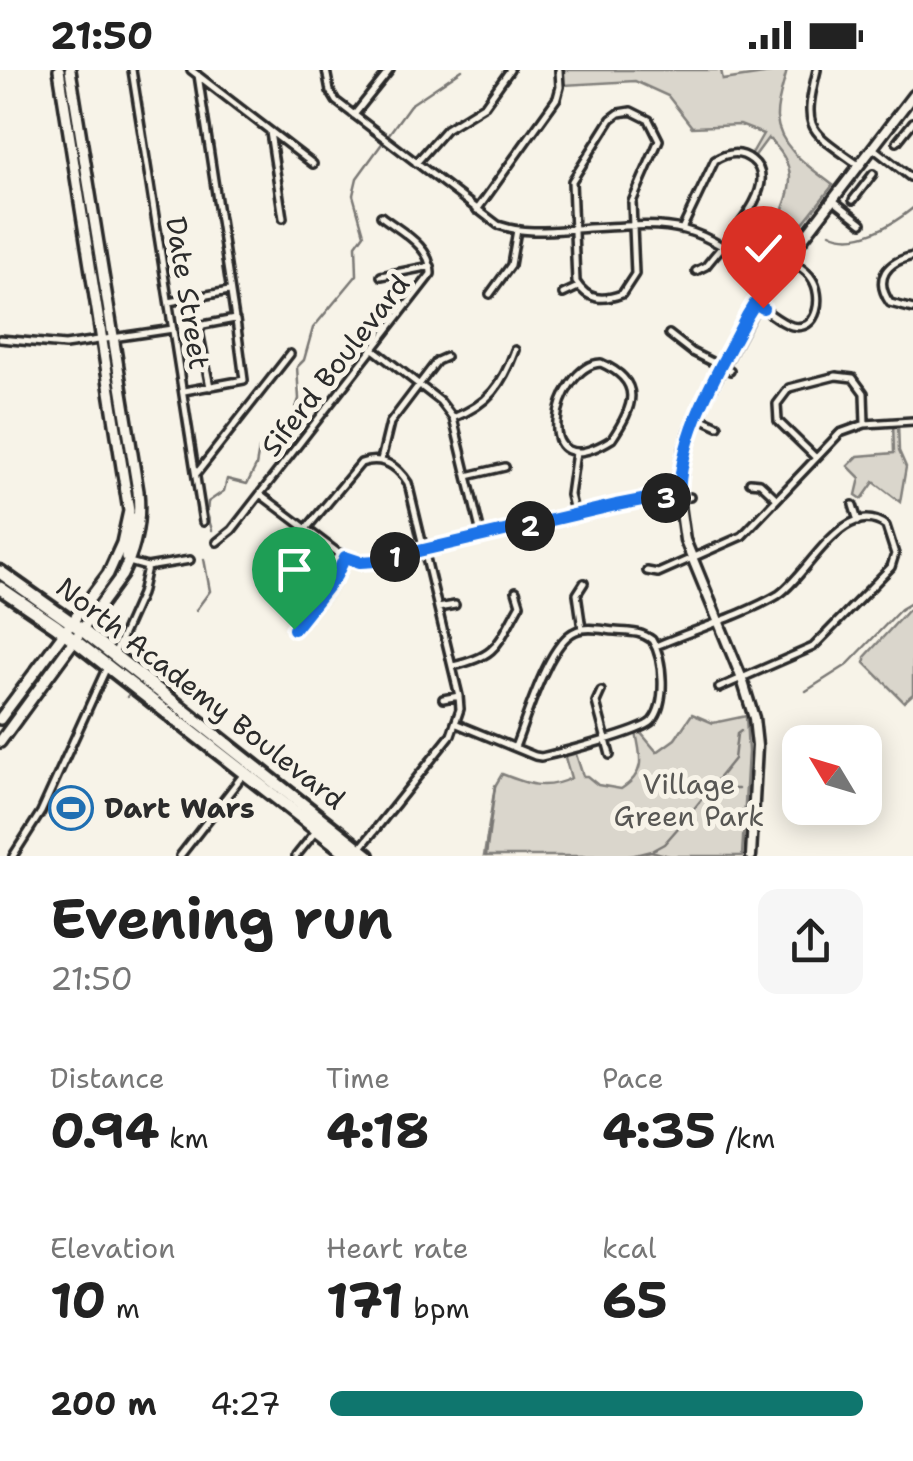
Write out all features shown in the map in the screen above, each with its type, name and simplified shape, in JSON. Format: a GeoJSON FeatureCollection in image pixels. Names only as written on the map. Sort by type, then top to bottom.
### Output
{"type":"FeatureCollection","features":[{"type":"Feature","properties":{"kind":"highway","name":"North Academy Boulevard"},"geometry":{"type":"LineString","coordinates":[[0,572],[358,854]]}},
{"type":"Feature","properties":{"kind":"highway","name":"North Academy Boulevard"},"geometry":{"type":"LineString","coordinates":[[0,588],[73,631]]}},
{"type":"Feature","properties":{"kind":"highway","name":"North Academy Boulevard"},"geometry":{"type":"LineString","coordinates":[[110,660],[245,773],[317,829],[358,854]]}},
{"type":"Feature","properties":{"kind":"main road"},"geometry":{"type":"LineString","coordinates":[[0,719],[129,562],[140,508],[59,70]]}},
{"type":"Feature","properties":{"kind":"main road"},"geometry":{"type":"LineString","coordinates":[[0,742],[113,565],[126,531],[129,502],[94,212],[70,70]]}},
{"type":"Feature","properties":{"kind":"main road"},"geometry":{"type":"LineString","coordinates":[[751,856],[756,732],[742,679],[683,530],[679,498],[684,450],[696,416],[726,369],[755,303],[870,146],[913,95]]}},
{"type":"Feature","properties":{"kind":"main road"},"geometry":{"type":"LineString","coordinates":[[81,203],[94,212]]}},
{"type":"Feature","properties":{"kind":"main road"},"geometry":{"type":"LineString","coordinates":[[118,432],[130,441]]}},
{"type":"Feature","properties":{"kind":"main road"},"geometry":{"type":"LineString","coordinates":[[129,502],[134,509],[126,553],[129,562]]}},
{"type":"Feature","properties":{"kind":"street","name":"Date Street"},"geometry":{"type":"LineString","coordinates":[[132,70],[203,522]]}},
{"type":"Feature","properties":{"kind":"street"},"geometry":{"type":"LineString","coordinates":[[326,70],[332,96],[492,222],[517,230],[665,224],[683,227],[722,244],[770,281]]}},
{"type":"Feature","properties":{"kind":"street"},"geometry":{"type":"LineString","coordinates":[[354,114],[390,70]]}},
{"type":"Feature","properties":{"kind":"street"},"geometry":{"type":"LineString","coordinates":[[416,163],[446,129],[485,105],[510,70]]}},
{"type":"Feature","properties":{"kind":"street"},"geometry":{"type":"LineString","coordinates":[[477,210],[557,98],[558,70]]}},
{"type":"Feature","properties":{"kind":"street"},"geometry":{"type":"LineString","coordinates":[[817,70],[808,110],[810,122],[820,137],[857,164]]}},
{"type":"Feature","properties":{"kind":"street"},"geometry":{"type":"LineString","coordinates":[[195,72],[314,164]]}},
{"type":"Feature","properties":{"kind":"street"},"geometry":{"type":"LineString","coordinates":[[184,392],[244,380],[195,72]]}},
{"type":"Feature","properties":{"kind":"street"},"geometry":{"type":"LineString","coordinates":[[631,110],[656,129],[659,140],[632,202],[632,226],[633,280],[622,294],[591,298],[578,286],[572,189],[579,166],[615,115],[631,110]]}},
{"type":"Feature","properties":{"kind":"street"},"geometry":{"type":"LineString","coordinates":[[893,117],[910,125],[897,142]]}},
{"type":"Feature","properties":{"kind":"street"},"geometry":{"type":"LineString","coordinates":[[270,132],[283,218]]}},
{"type":"Feature","properties":{"kind":"street"},"geometry":{"type":"LineString","coordinates":[[870,146],[910,177]]}},
{"type":"Feature","properties":{"kind":"street"},"geometry":{"type":"LineString","coordinates":[[683,227],[715,160],[733,153],[749,158],[762,174],[760,192],[706,266],[696,271]]}},
{"type":"Feature","properties":{"kind":"street"},"geometry":{"type":"LineString","coordinates":[[853,200],[873,174]]}},
{"type":"Feature","properties":{"kind":"street"},"geometry":{"type":"LineString","coordinates":[[848,176],[863,187]]}},
{"type":"Feature","properties":{"kind":"street"},"geometry":{"type":"LineString","coordinates":[[831,199],[862,223]]}},
{"type":"Feature","properties":{"kind":"street","name":"Siferd Boulevard"},"geometry":{"type":"LineString","coordinates":[[218,542],[232,530],[431,274],[420,246],[381,216]]}},
{"type":"Feature","properties":{"kind":"street"},"geometry":{"type":"LineString","coordinates":[[490,294],[511,266],[517,230]]}},
{"type":"Feature","properties":{"kind":"street"},"geometry":{"type":"LineString","coordinates":[[913,256],[892,264],[881,280],[890,303],[913,308]]}},
{"type":"Feature","properties":{"kind":"street"},"geometry":{"type":"LineString","coordinates":[[755,303],[791,326],[806,324],[814,318],[818,309],[814,282],[787,258]]}},
{"type":"Feature","properties":{"kind":"street"},"geometry":{"type":"LineString","coordinates":[[380,276],[431,266]]}},
{"type":"Feature","properties":{"kind":"street"},"geometry":{"type":"LineString","coordinates":[[563,294],[578,286]]}},
{"type":"Feature","properties":{"kind":"street"},"geometry":{"type":"LineString","coordinates":[[168,302],[230,290]]}},
{"type":"Feature","properties":{"kind":"street"},"geometry":{"type":"LineString","coordinates":[[210,388],[200,331],[203,325],[236,319]]}},
{"type":"Feature","properties":{"kind":"street"},"geometry":{"type":"LineString","coordinates":[[0,339],[65,345],[173,329]]}},
{"type":"Feature","properties":{"kind":"street"},"geometry":{"type":"LineString","coordinates":[[669,334],[692,352],[726,369]]}},
{"type":"Feature","properties":{"kind":"street"},"geometry":{"type":"LineString","coordinates":[[372,348],[440,401],[453,418],[482,538]]}},
{"type":"Feature","properties":{"kind":"street"},"geometry":{"type":"LineString","coordinates":[[453,418],[474,410],[493,395],[515,350]]}},
{"type":"Feature","properties":{"kind":"street"},"geometry":{"type":"LineString","coordinates":[[197,473],[290,354]]}},
{"type":"Feature","properties":{"kind":"street"},"geometry":{"type":"LineString","coordinates":[[381,460],[390,422],[437,361],[446,358]]}},
{"type":"Feature","properties":{"kind":"street"},"geometry":{"type":"LineString","coordinates":[[591,360],[625,378],[631,386],[631,400],[612,439],[576,452],[563,446],[551,422],[591,360]]}},
{"type":"Feature","properties":{"kind":"street"},"geometry":{"type":"LineString","coordinates":[[815,457],[778,421],[777,404],[789,388],[836,376],[853,378],[864,393],[865,424]]}},
{"type":"Feature","properties":{"kind":"street"},"geometry":{"type":"LineString","coordinates":[[696,416],[718,426]]}},
{"type":"Feature","properties":{"kind":"street"},"geometry":{"type":"LineString","coordinates":[[648,570],[658,574],[737,540],[840,433],[865,424],[913,421]]}},
{"type":"Feature","properties":{"kind":"street"},"geometry":{"type":"LineString","coordinates":[[575,515],[570,495],[576,452]]}},
{"type":"Feature","properties":{"kind":"street"},"geometry":{"type":"LineString","coordinates":[[306,529],[361,463],[381,460],[398,469],[408,483],[459,696],[457,724],[358,854]]}},
{"type":"Feature","properties":{"kind":"street"},"geometry":{"type":"LineString","coordinates":[[467,476],[505,467]]}},
{"type":"Feature","properties":{"kind":"street"},"geometry":{"type":"LineString","coordinates":[[750,482],[760,483],[777,499]]}},
{"type":"Feature","properties":{"kind":"street"},"geometry":{"type":"LineString","coordinates":[[260,494],[345,557],[360,562],[424,552],[616,505],[647,499],[690,498]]}},
{"type":"Feature","properties":{"kind":"street"},"geometry":{"type":"LineString","coordinates":[[853,504],[858,521]]}},
{"type":"Feature","properties":{"kind":"street"},"geometry":{"type":"LineString","coordinates":[[616,505],[619,518]]}},
{"type":"Feature","properties":{"kind":"street"},"geometry":{"type":"LineString","coordinates":[[554,520],[557,531]]}},
{"type":"Feature","properties":{"kind":"street"},"geometry":{"type":"LineString","coordinates":[[656,646],[782,592],[837,532],[858,521],[874,520],[888,530],[895,554],[892,567],[820,642],[719,688]]}},
{"type":"Feature","properties":{"kind":"street"},"geometry":{"type":"LineString","coordinates":[[360,562],[362,550]]}},
{"type":"Feature","properties":{"kind":"street"},"geometry":{"type":"LineString","coordinates":[[294,629],[336,576],[345,557]]}},
{"type":"Feature","properties":{"kind":"street"},"geometry":{"type":"LineString","coordinates":[[129,562],[147,567],[190,560]]}},
{"type":"Feature","properties":{"kind":"street"},"geometry":{"type":"LineString","coordinates":[[13,856],[41,812],[141,594],[147,567]]}},
{"type":"Feature","properties":{"kind":"street"},"geometry":{"type":"LineString","coordinates":[[582,628],[577,594],[584,584]]}},
{"type":"Feature","properties":{"kind":"street"},"geometry":{"type":"LineString","coordinates":[[453,666],[482,659],[494,651],[520,604],[516,592]]}},
{"type":"Feature","properties":{"kind":"street"},"geometry":{"type":"LineString","coordinates":[[438,608],[455,605]]}},
{"type":"Feature","properties":{"kind":"street"},"geometry":{"type":"LineString","coordinates":[[457,724],[515,748],[541,756],[641,728],[656,715],[664,673],[656,646],[644,634],[582,628],[569,634],[544,675],[515,748]]}},
{"type":"Feature","properties":{"kind":"street"},"geometry":{"type":"LineString","coordinates":[[601,691],[596,702],[610,755]]}},
{"type":"Feature","properties":{"kind":"street"},"geometry":{"type":"LineString","coordinates":[[443,698],[459,696]]}},
{"type":"Feature","properties":{"kind":"street"},"geometry":{"type":"LineString","coordinates":[[180,856],[245,773]]}},
{"type":"Feature","properties":{"kind":"street"},"geometry":{"type":"LineString","coordinates":[[296,856],[317,829]]}},
{"type":"Feature","properties":{"kind":"green space"},"geometry":{"type":"Polygon","coordinates":[[[562,70],[721,70],[723,80],[787,70],[778,106],[779,129],[790,148],[833,185],[795,233],[778,220],[790,186],[784,157],[768,138],[754,157],[751,155],[763,134],[740,125],[692,127],[668,96],[635,81],[564,85],[562,70]]]}},
{"type":"Feature","properties":{"kind":"green space"},"geometry":{"type":"Polygon","coordinates":[[[893,422],[898,422],[899,451],[906,467],[900,502],[874,482],[862,499],[856,495],[860,478],[848,466],[858,456],[894,453],[893,422]]]}},
{"type":"Feature","properties":{"kind":"green space"},"geometry":{"type":"Polygon","coordinates":[[[908,610],[913,615],[913,694],[904,702],[865,663],[865,657],[908,610]]]}},
{"type":"Feature","properties":{"kind":"green space","name":"Village Green Park"},"geometry":{"type":"Polygon","coordinates":[[[692,714],[713,723],[746,716],[748,752],[742,856],[484,856],[495,786],[502,774],[536,785],[562,782],[571,778],[564,754],[575,751],[583,776],[598,785],[621,789],[634,778],[640,765],[636,733],[640,732],[657,752],[675,739],[692,714]]]}},
{"type":"Feature","properties":{"kind":"waterway"},"geometry":{"type":"LineString","coordinates":[[212,530],[208,502],[224,491],[227,479],[247,484],[259,449],[288,432],[299,399],[297,367],[304,360],[313,328],[357,275],[356,245],[364,234],[353,195],[357,178],[410,105],[462,70]]}},
{"type":"Feature","properties":{"kind":"waterway"},"geometry":{"type":"LineString","coordinates":[[830,233],[840,237],[863,236],[913,208]]}},
{"type":"Feature","properties":{"kind":"waterway"},"geometry":{"type":"LineString","coordinates":[[196,610],[210,591],[204,559]]}},
{"type":"Feature","properties":{"kind":"waterway"},"geometry":{"type":"LineString","coordinates":[[806,691],[847,665],[901,609],[913,602]]}},
{"type":"Feature","properties":{"kind":"waterway"},"geometry":{"type":"LineString","coordinates":[[127,697],[130,693]]}},
{"type":"Feature","properties":{"kind":"waterway"},"geometry":{"type":"LineString","coordinates":[[680,826],[734,759],[737,734],[741,731]]}},
{"type":"Feature","properties":{"kind":"waterway"},"geometry":{"type":"LineString","coordinates":[[486,856],[495,786]]}},
{"type":"Feature","properties":{"kind":"waterway"},"geometry":{"type":"LineString","coordinates":[[710,789],[738,789]]}},
{"type":"Feature","properties":{"kind":"waterway"},"geometry":{"type":"LineString","coordinates":[[653,850],[678,828]]}},
{"type":"Feature","properties":{"kind":"waterway"},"geometry":{"type":"LineString","coordinates":[[631,856],[651,851],[669,856]]}},
{"type":"Feature","properties":{"kind":"place","name":"Dart Wars"},"geometry":{"type":"Point","coordinates":[71,808]}},
{"type":"Feature","properties":{"kind":"route"},"geometry":{"type":"LineString","coordinates":[[294,629],[336,576],[345,557],[360,562],[376,561],[616,505],[679,498],[684,450],[696,416],[755,303],[763,308]]}}]}
